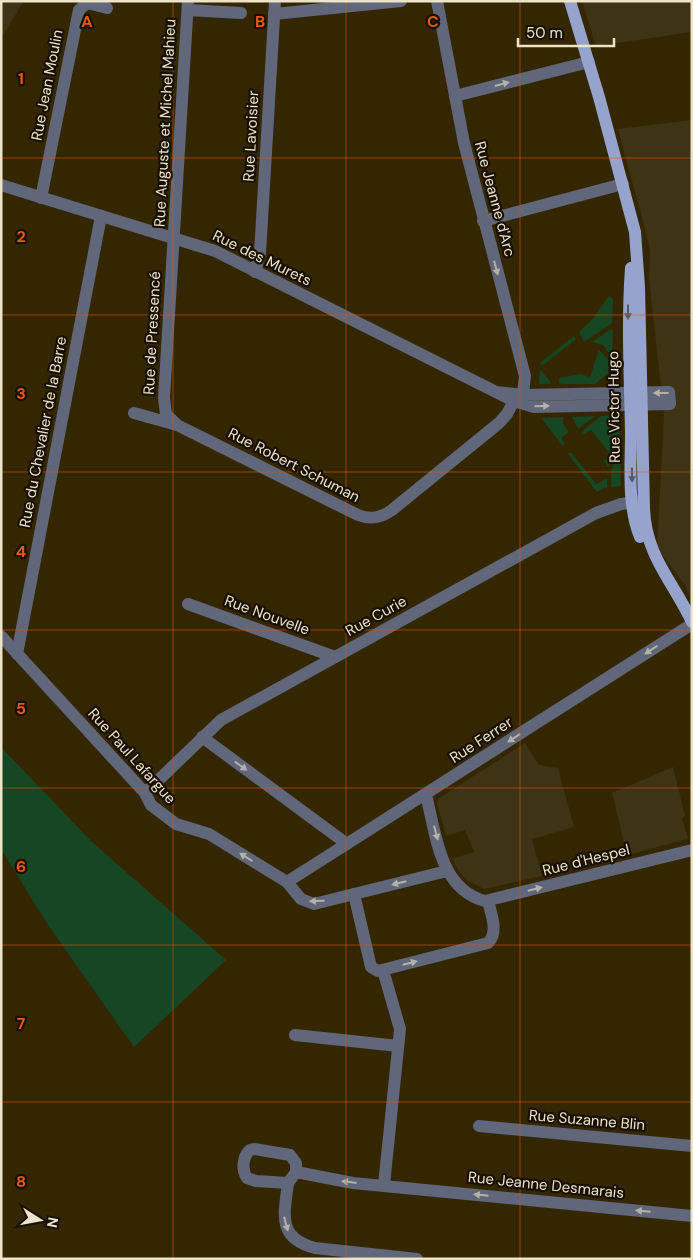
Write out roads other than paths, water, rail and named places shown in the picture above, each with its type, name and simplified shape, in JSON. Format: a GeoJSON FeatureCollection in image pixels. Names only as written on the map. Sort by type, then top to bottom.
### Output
{"type":"FeatureCollection","features":[{"type":"Feature","properties":{"kind":"main road","name":"Rue Victor Hugo"},"geometry":{"type":"LineString","coordinates":[[570,1],[589,62],[633,222],[639,280],[636,399],[638,501],[646,534],[657,561],[692,623]]}},
{"type":"Feature","properties":{"kind":"street"},"geometry":{"type":"LineString","coordinates":[[274,8],[400,1]]}},
{"type":"Feature","properties":{"kind":"street","name":"Rue Jeanne d'Arc"},"geometry":{"type":"LineString","coordinates":[[437,1],[455,96],[483,221],[524,372],[519,399]]}},
{"type":"Feature","properties":{"kind":"street","name":"Rue Jean Moulin"},"geometry":{"type":"LineString","coordinates":[[41,198],[79,10],[87,3],[107,8]]}},
{"type":"Feature","properties":{"kind":"street","name":"Rue Auguste et Michel Mahieu"},"geometry":{"type":"LineString","coordinates":[[174,237],[188,6],[241,14]]}},
{"type":"Feature","properties":{"kind":"street","name":"Rue Lavoisier"},"geometry":{"type":"LineString","coordinates":[[255,272],[261,248],[274,8]]}},
{"type":"Feature","properties":{"kind":"street"},"geometry":{"type":"LineString","coordinates":[[455,96],[589,62]]}},
{"type":"Feature","properties":{"kind":"street"},"geometry":{"type":"LineString","coordinates":[[483,221],[623,184]]}},
{"type":"Feature","properties":{"kind":"street","name":"Rue des Murets"},"geometry":{"type":"LineString","coordinates":[[1,185],[174,237],[215,252],[496,392],[519,399],[636,399]]}},
{"type":"Feature","properties":{"kind":"street","name":"Rue du Chevalier de la Barre"},"geometry":{"type":"LineString","coordinates":[[17,654],[101,216]]}},
{"type":"Feature","properties":{"kind":"street","name":"Rue de Pressencé"},"geometry":{"type":"LineString","coordinates":[[174,237],[164,398],[166,414],[177,425]]}},
{"type":"Feature","properties":{"kind":"street","name":"Rue Robert Schuman"},"geometry":{"type":"LineString","coordinates":[[134,412],[177,425],[358,515],[372,518],[382,516],[392,510],[499,423],[519,399]]}},
{"type":"Feature","properties":{"kind":"street","name":"Rue Curie"},"geometry":{"type":"LineString","coordinates":[[145,793],[222,720],[596,513],[638,501]]}},
{"type":"Feature","properties":{"kind":"street","name":"Rue Nouvelle"},"geometry":{"type":"LineString","coordinates":[[188,604],[335,657]]}},
{"type":"Feature","properties":{"kind":"street","name":"Rue Ferrer"},"geometry":{"type":"LineString","coordinates":[[287,882],[426,795],[692,623]]}},
{"type":"Feature","properties":{"kind":"street","name":"Rue Paul Lafargue"},"geometry":{"type":"LineString","coordinates":[[1,636],[145,793],[151,805],[176,824],[209,834],[287,882],[300,899],[314,904],[447,872]]}},
{"type":"Feature","properties":{"kind":"street"},"geometry":{"type":"LineString","coordinates":[[202,737],[348,844]]}},
{"type":"Feature","properties":{"kind":"street"},"geometry":{"type":"LineString","coordinates":[[354,894],[371,967],[378,971],[488,943],[492,939],[494,930],[488,901],[470,895],[447,872],[426,795]]}},
{"type":"Feature","properties":{"kind":"street","name":"Rue d'Hespel"},"geometry":{"type":"LineString","coordinates":[[488,901],[692,850]]}},
{"type":"Feature","properties":{"kind":"street"},"geometry":{"type":"LineString","coordinates":[[383,970],[399,1023],[391,1186]]}},
{"type":"Feature","properties":{"kind":"street"},"geometry":{"type":"LineString","coordinates":[[295,1035],[398,1046]]}},
{"type":"Feature","properties":{"kind":"street","name":"Rue Suzanne Blin"},"geometry":{"type":"LineString","coordinates":[[479,1126],[692,1146]]}},
{"type":"Feature","properties":{"kind":"street"},"geometry":{"type":"LineString","coordinates":[[288,1183],[256,1181],[247,1178],[243,1169],[247,1152],[254,1149],[286,1153],[293,1158],[296,1172],[288,1183],[284,1213],[285,1225],[294,1240],[314,1254],[417,1259]]}},
{"type":"Feature","properties":{"kind":"street","name":"Rue Jeanne Desmarais"},"geometry":{"type":"LineString","coordinates":[[296,1172],[321,1178],[391,1186],[692,1216]]}}]}
